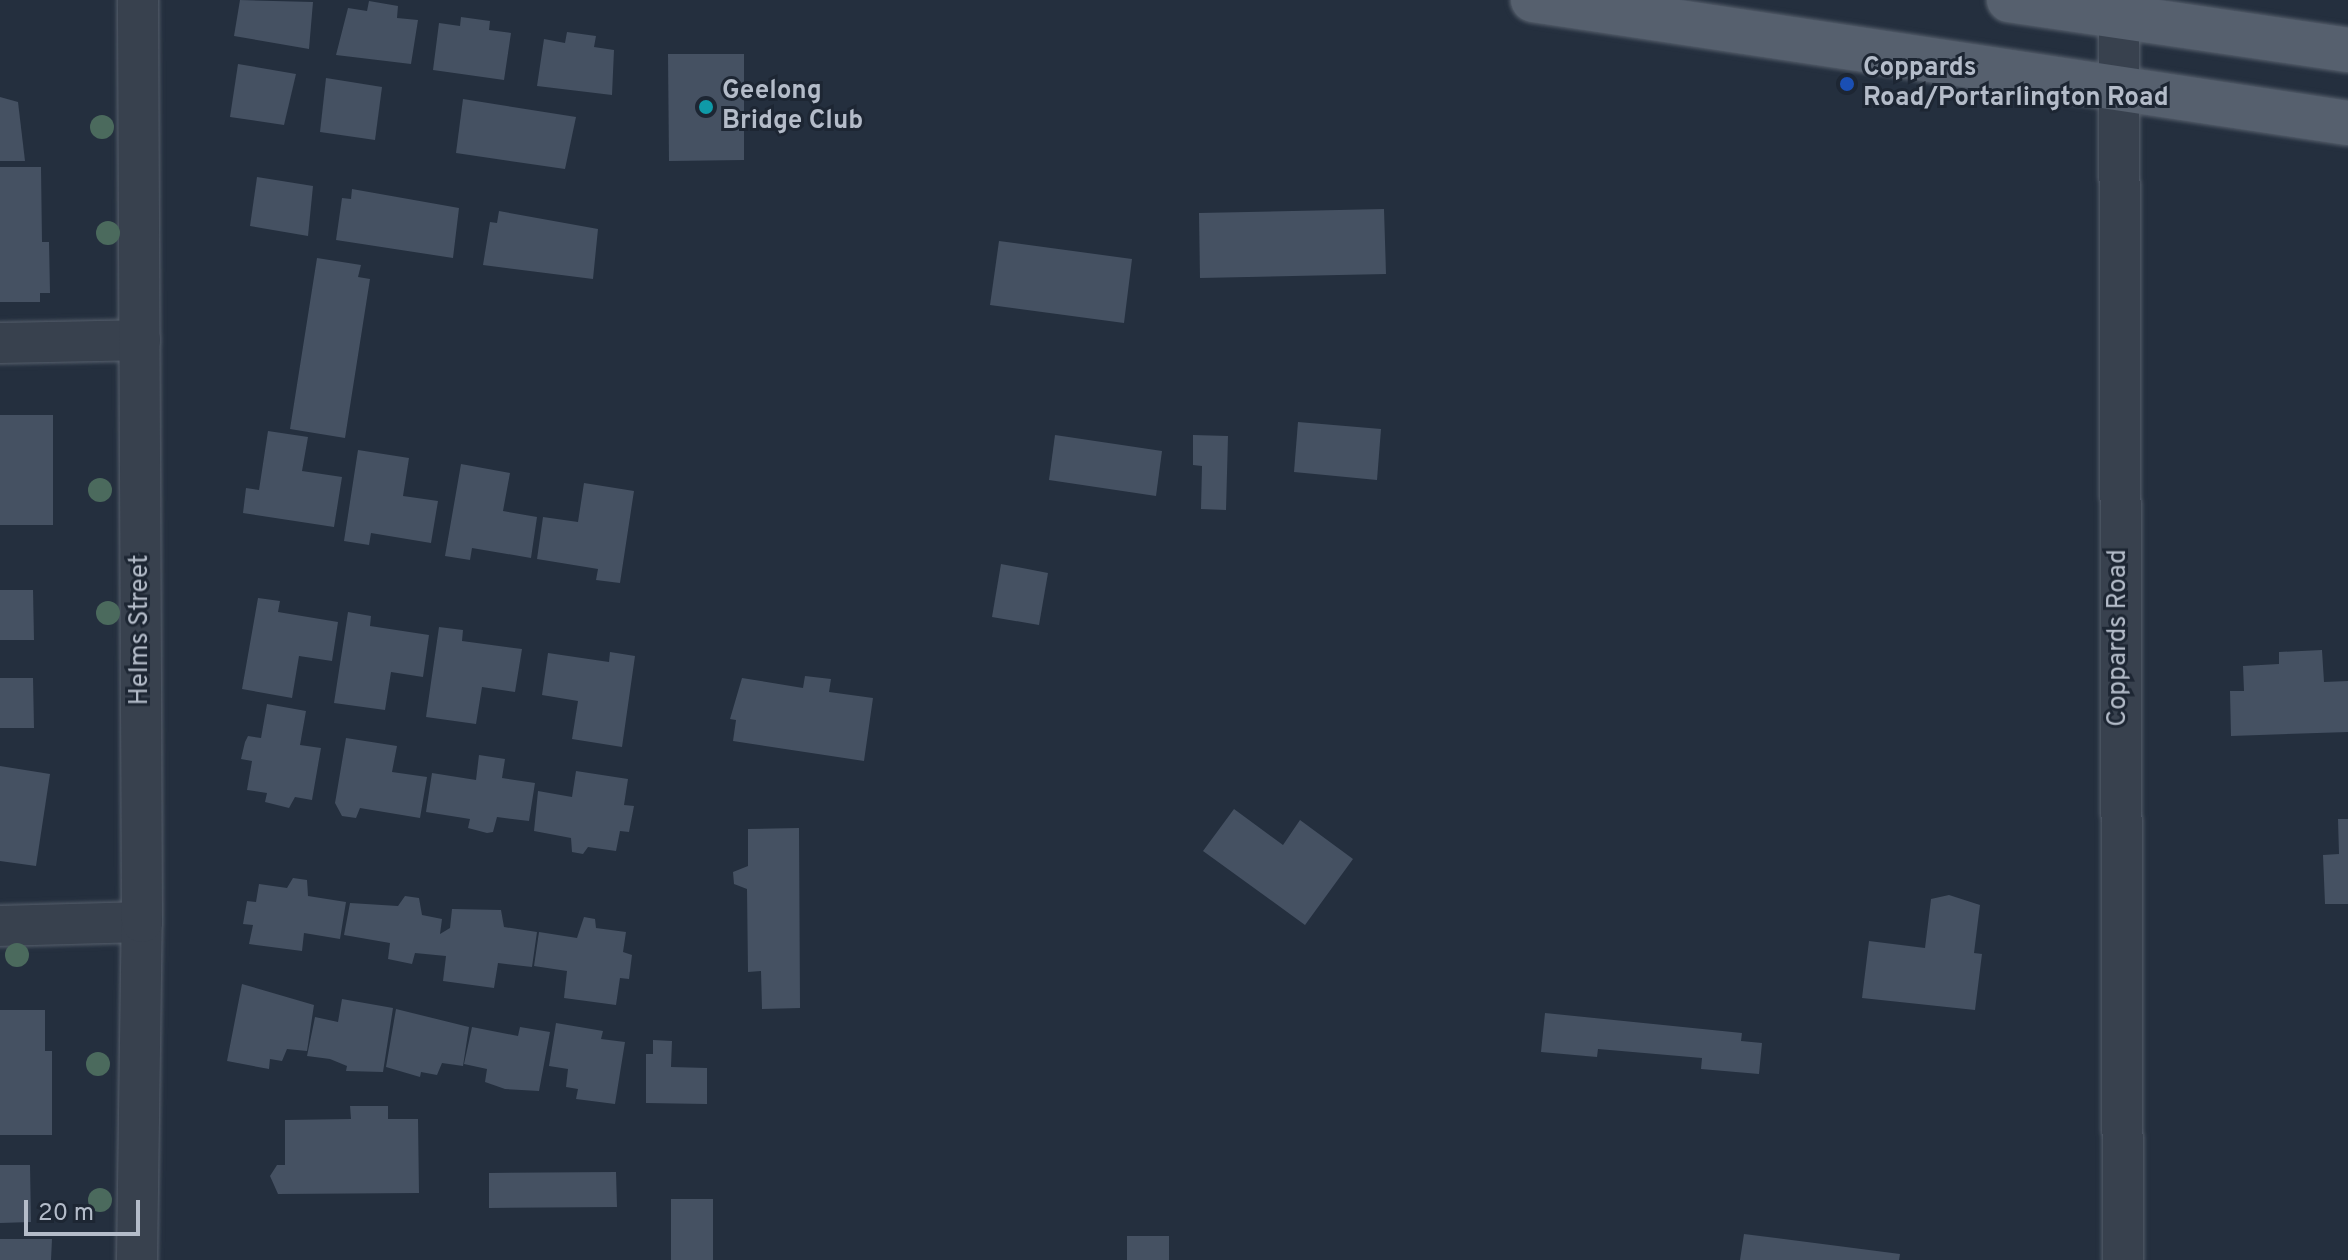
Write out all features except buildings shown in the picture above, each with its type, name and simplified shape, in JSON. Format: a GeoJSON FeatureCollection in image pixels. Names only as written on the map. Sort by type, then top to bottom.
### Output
{"type":"FeatureCollection","features":[{"type":"Feature","properties":{"kind":"main road"},"geometry":{"type":"LineString","coordinates":[[1533,0],[2348,123]]}},
{"type":"Feature","properties":{"kind":"main road"},"geometry":{"type":"LineString","coordinates":[[2009,0],[2348,50]]}},
{"type":"Feature","properties":{"kind":"street","name":"Helms Street"},"geometry":{"type":"LineString","coordinates":[[137,1260],[142,922],[138,0]]}},
{"type":"Feature","properties":{"kind":"street","name":"Coppards Road"},"geometry":{"type":"LineString","coordinates":[[2119,17],[2123,1260]]}},
{"type":"Feature","properties":{"kind":"street"},"geometry":{"type":"LineString","coordinates":[[0,343],[140,340]]}},
{"type":"Feature","properties":{"kind":"street"},"geometry":{"type":"LineString","coordinates":[[0,926],[142,922]]}},
{"type":"Feature","properties":{"kind":"place","name":"Coppards Road/Portarlington Road"},"geometry":{"type":"Point","coordinates":[1847,84]}},
{"type":"Feature","properties":{"kind":"place","name":"Geelong Bridge Club"},"geometry":{"type":"Point","coordinates":[706,107]}}]}
